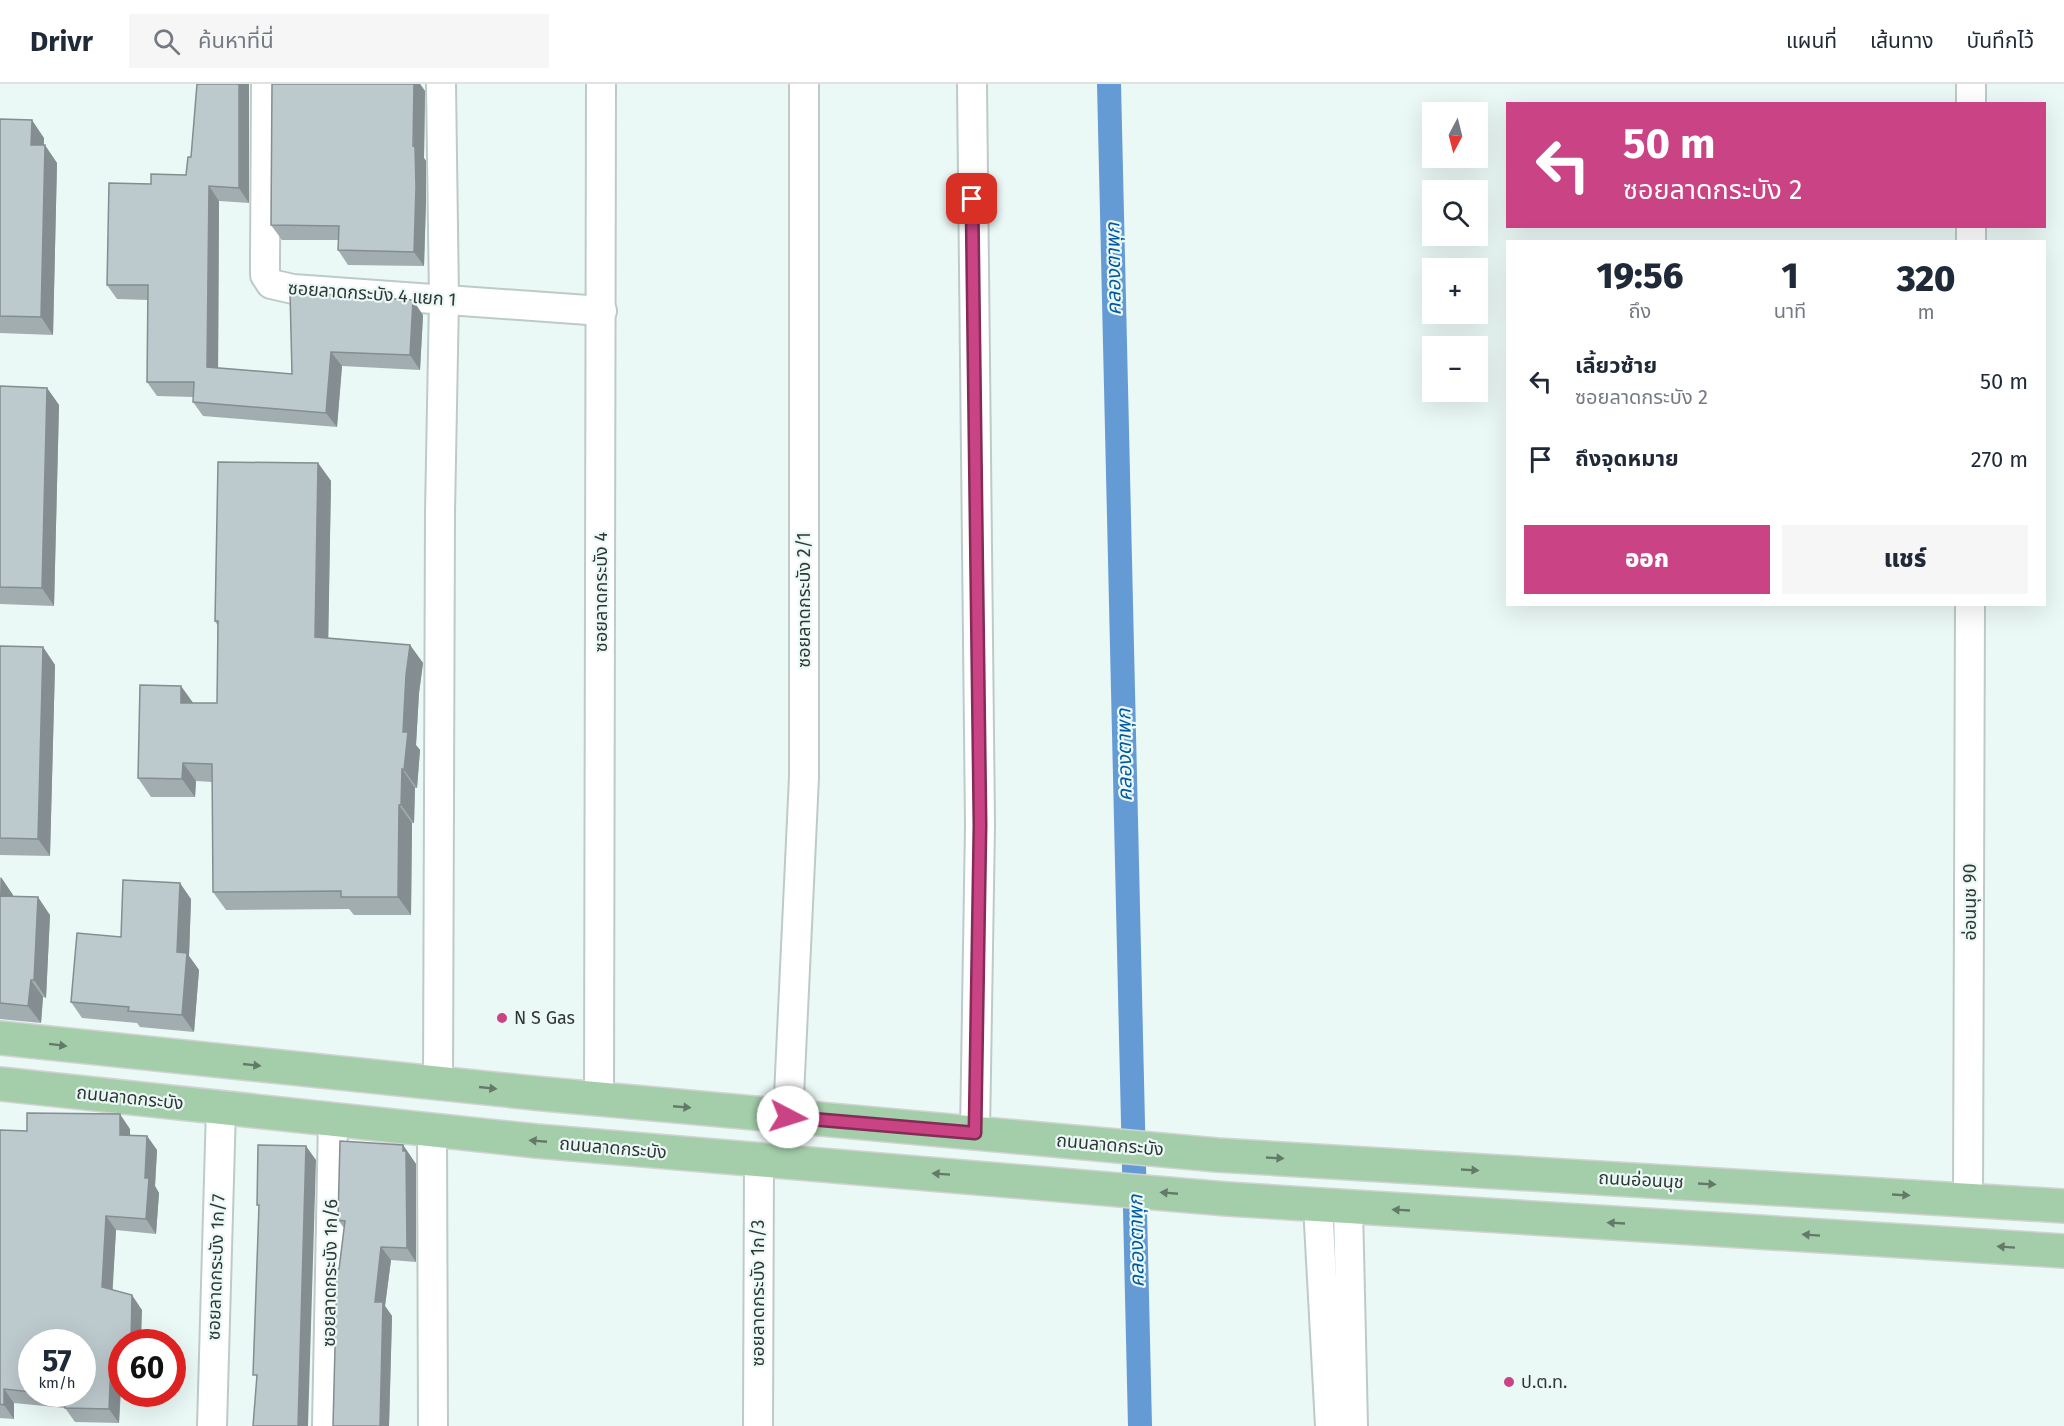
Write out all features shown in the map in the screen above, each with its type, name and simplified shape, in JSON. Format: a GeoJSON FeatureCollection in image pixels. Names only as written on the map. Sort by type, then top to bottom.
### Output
{"type":"FeatureCollection","features":[{"type":"Feature","properties":{"kind":"main road","name":"ถนนลาดกระบัง"},"geometry":{"type":"LineString","coordinates":[[0,1038],[438,1084],[1217,1155]]}},
{"type":"Feature","properties":{"kind":"main road","name":"ถนนลาดกระบัง"},"geometry":{"type":"LineString","coordinates":[[0,1084],[432,1130],[759,1160],[1333,1206]]}},
{"type":"Feature","properties":{"kind":"main road","name":"ถนนอ่อนนุช"},"geometry":{"type":"LineString","coordinates":[[1217,1155],[2064,1206]]}},
{"type":"Feature","properties":{"kind":"main road"},"geometry":{"type":"LineString","coordinates":[[1965,1244],[1968,1199]]}},
{"type":"Feature","properties":{"kind":"main road"},"geometry":{"type":"LineString","coordinates":[[1333,1206],[2064,1251]]}},
{"type":"Feature","properties":{"kind":"street","name":"ซอยลาดกระบัง 4 แยก 1"},"geometry":{"type":"LineString","coordinates":[[266,84],[264,263],[265,275],[271,284],[293,289],[602,311]]}},
{"type":"Feature","properties":{"kind":"street"},"geometry":{"type":"LineString","coordinates":[[438,1084],[440,525],[444,299],[441,84]]}},
{"type":"Feature","properties":{"kind":"street","name":"ซอยลาดกระบัง 4"},"geometry":{"type":"LineString","coordinates":[[599,1099],[601,84]]}},
{"type":"Feature","properties":{"kind":"street","name":"ซอยลาดกระบัง 2/1"},"geometry":{"type":"LineString","coordinates":[[788,1117],[804,777],[804,84]]}},
{"type":"Feature","properties":{"kind":"street"},"geometry":{"type":"LineString","coordinates":[[972,84],[980,825],[975,1133]]}},
{"type":"Feature","properties":{"kind":"street"},"geometry":{"type":"LineString","coordinates":[[1971,84],[1971,102]]}},
{"type":"Feature","properties":{"kind":"street","name":"อ่อนนุช 90"},"geometry":{"type":"LineString","coordinates":[[1968,1199],[1970,606]]}},
{"type":"Feature","properties":{"kind":"street","name":"ซอยลาดกระบัง 1ก/7"},"geometry":{"type":"LineString","coordinates":[[212,1426],[221,1108]]}},
{"type":"Feature","properties":{"kind":"street","name":"ซอยลาดกระบัง 1ก/6"},"geometry":{"type":"LineString","coordinates":[[327,1426],[333,1120]]}},
{"type":"Feature","properties":{"kind":"street"},"geometry":{"type":"LineString","coordinates":[[432,1130],[433,1426]]}},
{"type":"Feature","properties":{"kind":"street","name":"ซอยลาดกระบัง 1ก/3"},"geometry":{"type":"LineString","coordinates":[[758,1426],[759,1160]]}},
{"type":"Feature","properties":{"kind":"street"},"geometry":{"type":"LineString","coordinates":[[1330,1426],[1333,1206]]}},
{"type":"Feature","properties":{"kind":"street"},"geometry":{"type":"LineString","coordinates":[[1333,1206],[1353,1426]]}},
{"type":"Feature","properties":{"kind":"building"},"geometry":{"type":"Polygon","coordinates":[[[197,84],[239,84],[239,188],[209,186],[207,367],[292,374],[290,292],[413,300],[410,355],[331,352],[326,413],[193,402],[194,382],[147,382],[148,285],[107,285],[109,183],[151,184],[151,174],[186,175],[188,157],[191,157],[197,84]]]}},
{"type":"Feature","properties":{"kind":"building"},"geometry":{"type":"Polygon","coordinates":[[[272,84],[414,84],[413,146],[415,147],[416,187],[414,252],[338,250],[339,226],[271,225],[272,84]]]}},
{"type":"Feature","properties":{"kind":"building"},"geometry":{"type":"Polygon","coordinates":[[[0,119],[32,120],[31,145],[45,145],[41,317],[0,316],[0,119]]]}},
{"type":"Feature","properties":{"kind":"building"},"geometry":{"type":"Polygon","coordinates":[[[0,386],[47,388],[42,588],[0,587],[0,386]]]}},
{"type":"Feature","properties":{"kind":"building"},"geometry":{"type":"Polygon","coordinates":[[[218,462],[318,463],[315,637],[410,645],[403,732],[408,732],[404,770],[402,769],[401,805],[399,805],[398,897],[341,897],[341,891],[213,892],[212,764],[183,763],[182,779],[138,778],[140,685],[181,686],[181,703],[217,703],[218,621],[215,621],[218,462]]]}},
{"type":"Feature","properties":{"kind":"building"},"geometry":{"type":"Polygon","coordinates":[[[0,646],[43,647],[38,839],[0,838],[0,646]]]}},
{"type":"Feature","properties":{"kind":"building"},"geometry":{"type":"Polygon","coordinates":[[[123,880],[180,883],[177,952],[187,953],[182,1015],[128,1011],[129,1007],[71,1002],[77,933],[121,937],[123,880]]]}},
{"type":"Feature","properties":{"kind":"building"},"geometry":{"type":"Polygon","coordinates":[[[0,896],[38,897],[34,980],[31,980],[28,1006],[0,1003],[0,896]]]}},
{"type":"Feature","properties":{"kind":"building"},"geometry":{"type":"Polygon","coordinates":[[[27,1113],[120,1114],[120,1135],[147,1136],[145,1178],[149,1178],[146,1219],[106,1216],[102,1287],[132,1295],[131,1329],[108,1329],[109,1409],[65,1408],[96,1407],[96,1329],[18,1329],[18,1390],[4,1389],[4,1405],[0,1404],[0,1130],[27,1131],[27,1113]]]}},
{"type":"Feature","properties":{"kind":"building"},"geometry":{"type":"Polygon","coordinates":[[[340,1141],[403,1145],[403,1151],[406,1151],[407,1248],[381,1247],[375,1302],[383,1302],[380,1426],[333,1426],[337,1269],[339,1269],[345,1221],[338,1220],[340,1141]]]}},
{"type":"Feature","properties":{"kind":"building"},"geometry":{"type":"Polygon","coordinates":[[[258,1145],[306,1146],[298,1426],[253,1426],[257,1375],[253,1375],[259,1205],[257,1205],[258,1145]]]}},
{"type":"Feature","properties":{"kind":"waterway","name":"คลองตาพุก"},"geometry":{"type":"LineString","coordinates":[[1109,84],[1140,1426]]}},
{"type":"Feature","properties":{"kind":"place","name":"N S Gas"},"geometry":{"type":"Point","coordinates":[502,1018]}},
{"type":"Feature","properties":{"kind":"place","name":"ป.ต.ท."},"geometry":{"type":"Point","coordinates":[1509,1382]}},
{"type":"Feature","properties":{"kind":"route"},"geometry":{"type":"LineString","coordinates":[[788,1117],[975,1133],[980,825],[972,199]]}}]}
